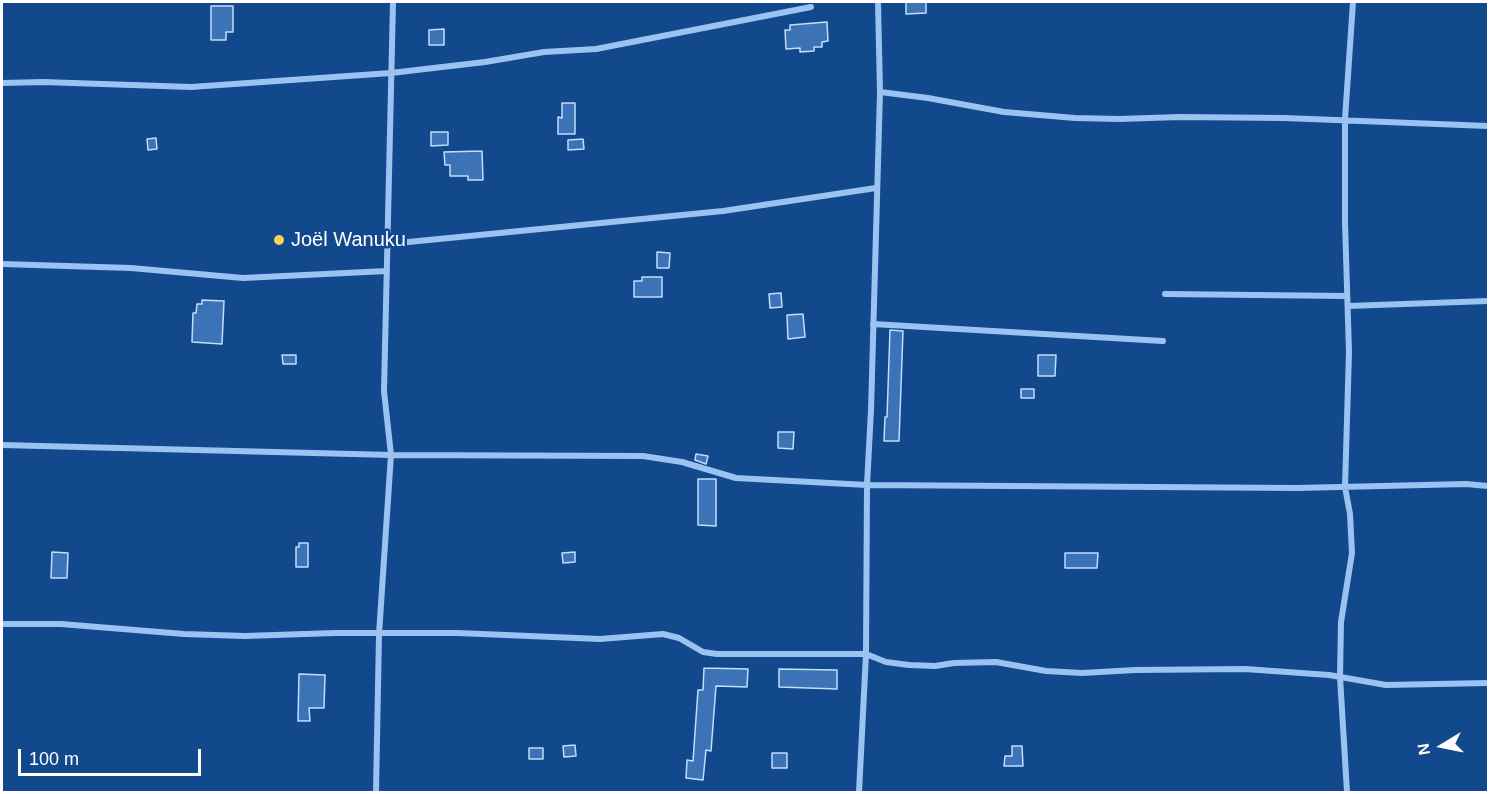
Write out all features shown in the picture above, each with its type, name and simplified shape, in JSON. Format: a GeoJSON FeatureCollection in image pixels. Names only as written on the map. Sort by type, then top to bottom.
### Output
{"type":"FeatureCollection","features":[{"type":"Feature","properties":{"kind":"street"},"geometry":{"type":"LineString","coordinates":[[376,792],[379,634],[391,455],[384,391],[393,2]]}},
{"type":"Feature","properties":{"kind":"street"},"geometry":{"type":"LineString","coordinates":[[859,792],[866,654],[867,485],[880,92],[878,2]]}},
{"type":"Feature","properties":{"kind":"street"},"geometry":{"type":"LineString","coordinates":[[1347,792],[1340,677],[1341,622],[1352,553],[1350,514],[1345,487],[1349,352],[1344,223],[1345,119],[1353,2]]}},
{"type":"Feature","properties":{"kind":"street"},"geometry":{"type":"LineString","coordinates":[[2,83],[43,82],[191,87],[392,73],[485,62],[544,52],[596,49],[812,7]]}},
{"type":"Feature","properties":{"kind":"street"},"geometry":{"type":"LineString","coordinates":[[880,92],[1050,117],[1345,119],[1488,126]]}},
{"type":"Feature","properties":{"kind":"street"},"geometry":{"type":"LineString","coordinates":[[388,244],[723,211],[876,188]]}},
{"type":"Feature","properties":{"kind":"street"},"geometry":{"type":"LineString","coordinates":[[2,264],[131,268],[243,278],[387,271]]}},
{"type":"Feature","properties":{"kind":"street"},"geometry":{"type":"LineString","coordinates":[[1165,294],[1347,296]]}},
{"type":"Feature","properties":{"kind":"street"},"geometry":{"type":"LineString","coordinates":[[1348,306],[1488,301]]}},
{"type":"Feature","properties":{"kind":"street"},"geometry":{"type":"LineString","coordinates":[[873,324],[1163,341]]}},
{"type":"Feature","properties":{"kind":"street"},"geometry":{"type":"LineString","coordinates":[[2,445],[391,455],[643,456],[682,462],[736,478],[867,485],[1297,488],[1466,484],[1488,486]]}},
{"type":"Feature","properties":{"kind":"street"},"geometry":{"type":"LineString","coordinates":[[2,624],[62,624],[272,636],[335,633],[458,633],[600,639],[663,634],[679,638],[703,652],[717,654],[866,654],[886,662],[935,666],[996,662],[1046,671],[1082,673],[1235,669],[1340,677],[1386,685],[1488,683]]}},
{"type":"Feature","properties":{"kind":"building"},"geometry":{"type":"Polygon","coordinates":[[[906,2],[926,2],[926,13],[906,14],[906,2]]]}},
{"type":"Feature","properties":{"kind":"building"},"geometry":{"type":"Polygon","coordinates":[[[211,6],[233,6],[233,32],[226,32],[226,40],[211,40],[211,6]]]}},
{"type":"Feature","properties":{"kind":"building"},"geometry":{"type":"Polygon","coordinates":[[[827,22],[828,41],[822,42],[822,47],[814,47],[814,51],[800,52],[800,48],[786,49],[785,30],[790,30],[790,25],[827,22]]]}},
{"type":"Feature","properties":{"kind":"building"},"geometry":{"type":"Polygon","coordinates":[[[444,29],[444,45],[429,45],[429,30],[444,29]]]}},
{"type":"Feature","properties":{"kind":"building"},"geometry":{"type":"Polygon","coordinates":[[[562,103],[575,103],[575,134],[558,134],[558,117],[562,118],[562,103]]]}},
{"type":"Feature","properties":{"kind":"building"},"geometry":{"type":"Polygon","coordinates":[[[431,132],[448,132],[448,145],[431,146],[431,132]]]}},
{"type":"Feature","properties":{"kind":"building"},"geometry":{"type":"Polygon","coordinates":[[[156,138],[157,149],[148,150],[147,139],[156,138]]]}},
{"type":"Feature","properties":{"kind":"building"},"geometry":{"type":"Polygon","coordinates":[[[583,139],[584,149],[568,150],[568,140],[583,139]]]}},
{"type":"Feature","properties":{"kind":"building"},"geometry":{"type":"Polygon","coordinates":[[[482,151],[483,180],[468,180],[468,176],[450,176],[450,165],[445,165],[444,152],[482,151]]]}},
{"type":"Feature","properties":{"kind":"building"},"geometry":{"type":"Polygon","coordinates":[[[657,252],[670,253],[669,268],[657,268],[657,252]]]}},
{"type":"Feature","properties":{"kind":"building"},"geometry":{"type":"Polygon","coordinates":[[[642,277],[662,277],[662,297],[634,297],[634,281],[642,281],[642,277]]]}},
{"type":"Feature","properties":{"kind":"building"},"geometry":{"type":"Polygon","coordinates":[[[781,293],[782,307],[770,308],[769,294],[781,293]]]}},
{"type":"Feature","properties":{"kind":"building"},"geometry":{"type":"Polygon","coordinates":[[[202,300],[224,301],[222,344],[192,342],[193,313],[196,313],[197,304],[202,304],[202,300]]]}},
{"type":"Feature","properties":{"kind":"building"},"geometry":{"type":"Polygon","coordinates":[[[803,314],[805,337],[788,339],[787,315],[803,314]]]}},
{"type":"Feature","properties":{"kind":"building"},"geometry":{"type":"Polygon","coordinates":[[[890,330],[903,331],[899,441],[884,441],[890,330]]]}},
{"type":"Feature","properties":{"kind":"building"},"geometry":{"type":"Polygon","coordinates":[[[282,355],[296,355],[296,364],[283,364],[282,355]]]}},
{"type":"Feature","properties":{"kind":"building"},"geometry":{"type":"Polygon","coordinates":[[[1038,355],[1056,355],[1055,376],[1038,376],[1038,355]]]}},
{"type":"Feature","properties":{"kind":"building"},"geometry":{"type":"Polygon","coordinates":[[[1021,389],[1034,389],[1034,398],[1021,398],[1021,389]]]}},
{"type":"Feature","properties":{"kind":"building"},"geometry":{"type":"Polygon","coordinates":[[[778,432],[794,432],[793,449],[778,448],[778,432]]]}},
{"type":"Feature","properties":{"kind":"building"},"geometry":{"type":"Polygon","coordinates":[[[696,454],[708,456],[706,464],[695,460],[696,454]]]}},
{"type":"Feature","properties":{"kind":"building"},"geometry":{"type":"Polygon","coordinates":[[[698,479],[716,479],[716,526],[698,525],[698,479]]]}},
{"type":"Feature","properties":{"kind":"building"},"geometry":{"type":"Polygon","coordinates":[[[299,543],[308,543],[308,567],[296,567],[296,547],[299,547],[299,543]]]}},
{"type":"Feature","properties":{"kind":"building"},"geometry":{"type":"Polygon","coordinates":[[[52,552],[68,553],[67,578],[51,578],[52,552]]]}},
{"type":"Feature","properties":{"kind":"building"},"geometry":{"type":"Polygon","coordinates":[[[575,552],[575,562],[563,563],[562,553],[575,552]]]}},
{"type":"Feature","properties":{"kind":"building"},"geometry":{"type":"Polygon","coordinates":[[[1065,553],[1098,553],[1097,568],[1065,568],[1065,553]]]}},
{"type":"Feature","properties":{"kind":"building"},"geometry":{"type":"Polygon","coordinates":[[[704,668],[748,669],[747,687],[716,686],[711,751],[706,750],[703,780],[686,778],[687,760],[693,761],[698,690],[703,690],[704,668]]]}},
{"type":"Feature","properties":{"kind":"building"},"geometry":{"type":"Polygon","coordinates":[[[779,669],[837,670],[837,689],[779,687],[779,669]]]}},
{"type":"Feature","properties":{"kind":"building"},"geometry":{"type":"Polygon","coordinates":[[[299,674],[325,675],[324,708],[309,708],[310,721],[298,721],[299,674]]]}},
{"type":"Feature","properties":{"kind":"building"},"geometry":{"type":"Polygon","coordinates":[[[575,745],[576,756],[564,757],[563,746],[575,745]]]}},
{"type":"Feature","properties":{"kind":"building"},"geometry":{"type":"Polygon","coordinates":[[[1012,746],[1022,746],[1023,766],[1004,766],[1005,756],[1012,756],[1012,746]]]}},
{"type":"Feature","properties":{"kind":"building"},"geometry":{"type":"Polygon","coordinates":[[[529,748],[543,748],[543,759],[529,759],[529,748]]]}},
{"type":"Feature","properties":{"kind":"building"},"geometry":{"type":"Polygon","coordinates":[[[772,753],[787,753],[787,768],[772,768],[772,753]]]}},
{"type":"Feature","properties":{"kind":"place","name":"Joël Wanuku"},"geometry":{"type":"Point","coordinates":[279,240]}}]}
